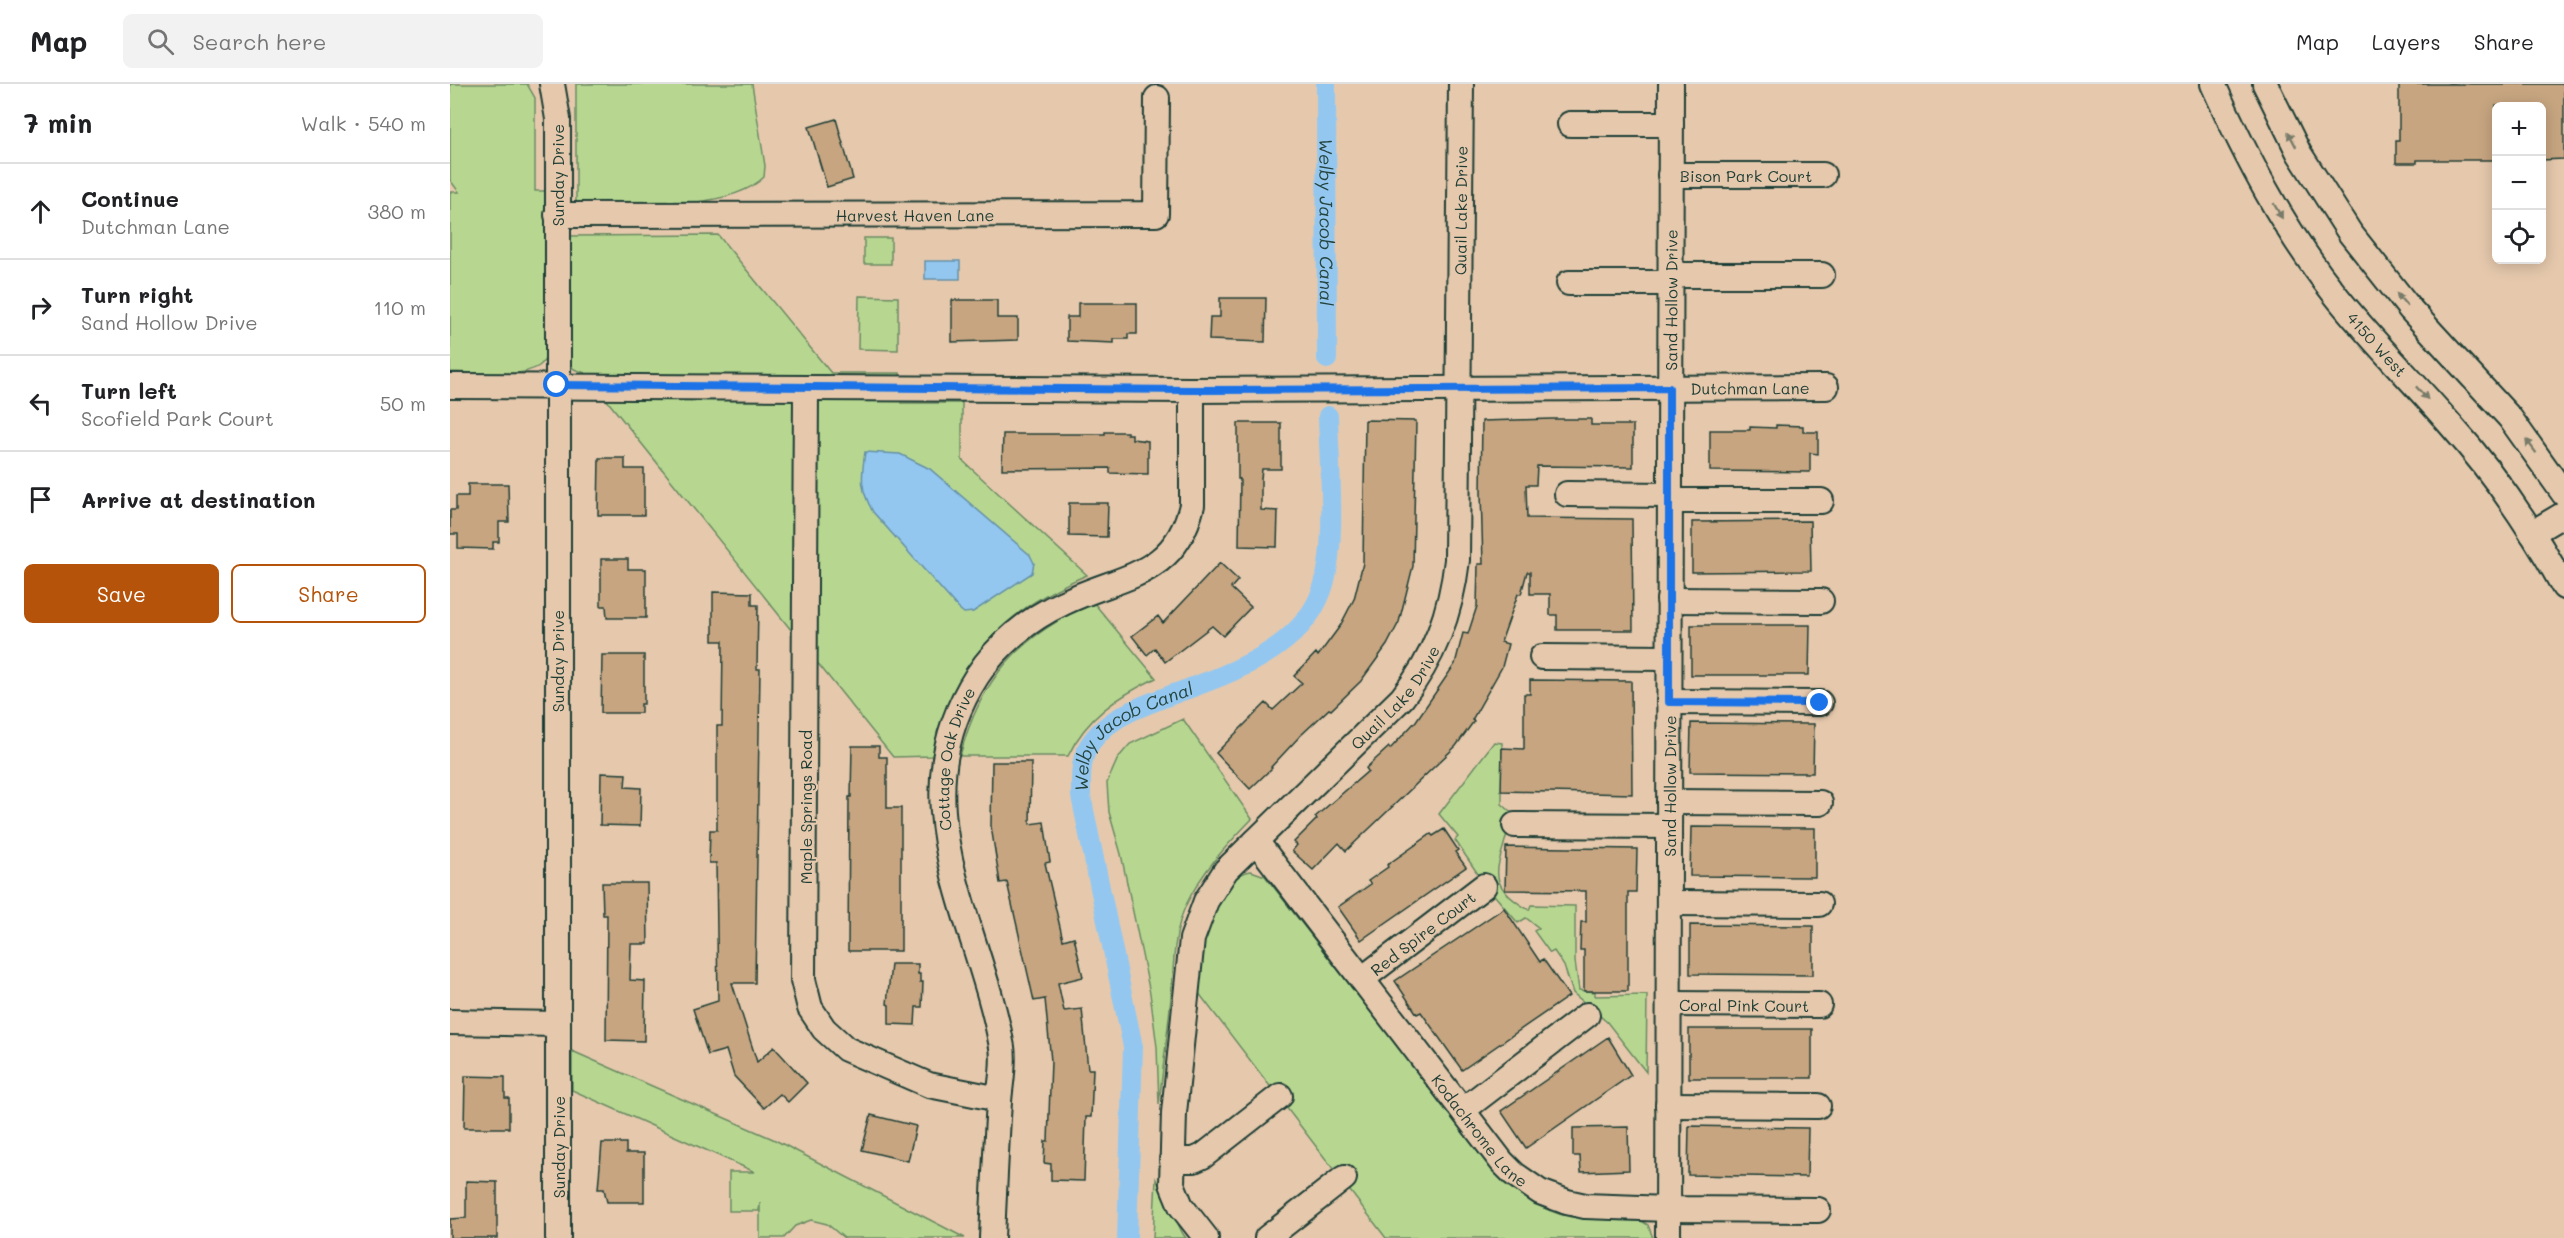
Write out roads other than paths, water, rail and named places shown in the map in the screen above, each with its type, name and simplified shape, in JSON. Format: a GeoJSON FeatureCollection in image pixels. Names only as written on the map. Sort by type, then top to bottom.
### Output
{"type":"FeatureCollection","features":[{"type":"Feature","properties":{"kind":"street","name":"Sunday Drive"},"geometry":{"type":"LineString","coordinates":[[552,84],[558,119],[558,1238]]}},
{"type":"Feature","properties":{"kind":"street","name":"Quail Lake Drive"},"geometry":{"type":"LineString","coordinates":[[1206,1238],[1176,1197],[1172,1184],[1177,1073],[1192,939],[1199,918],[1215,885],[1226,870],[1402,698],[1424,668],[1449,606],[1457,560],[1461,84]]}},
{"type":"Feature","properties":{"kind":"street","name":"Sand Hollow Drive"},"geometry":{"type":"LineString","coordinates":[[1668,1238],[1671,84]]}},
{"type":"Feature","properties":{"kind":"street","name":"4150 West"},"geometry":{"type":"LineString","coordinates":[[2213,84],[2257,174],[2312,262],[2355,319],[2477,456],[2532,533],[2564,587]]}},
{"type":"Feature","properties":{"kind":"street"},"geometry":{"type":"LineString","coordinates":[[2265,84],[2300,153],[2350,233],[2411,310],[2510,418],[2564,494]]}},
{"type":"Feature","properties":{"kind":"street","name":"Harvest Haven Lane"},"geometry":{"type":"LineString","coordinates":[[557,215],[1156,214],[1157,98]]}},
{"type":"Feature","properties":{"kind":"street"},"geometry":{"type":"LineString","coordinates":[[1570,123],[1671,124]]}},
{"type":"Feature","properties":{"kind":"street","name":"Bison Park Court"},"geometry":{"type":"LineString","coordinates":[[1670,175],[1822,175]]}},
{"type":"Feature","properties":{"kind":"street"},"geometry":{"type":"LineString","coordinates":[[1569,283],[1822,275]]}},
{"type":"Feature","properties":{"kind":"street","name":"Dutchman Lane"},"geometry":{"type":"LineString","coordinates":[[450,386],[1192,390],[1826,387]]}},
{"type":"Feature","properties":{"kind":"street","name":"Maple Springs Road"},"geometry":{"type":"LineString","coordinates":[[806,389],[803,980],[810,1008],[824,1029],[846,1049],[929,1085],[999,1099]]}},
{"type":"Feature","properties":{"kind":"street","name":"Cottage Oak Drive"},"geometry":{"type":"LineString","coordinates":[[992,1238],[1003,1050],[947,853],[941,809],[948,746],[959,710],[977,676],[998,649],[1028,624],[1062,603],[1137,574],[1162,560],[1179,541],[1192,505],[1192,390]]}},
{"type":"Feature","properties":{"kind":"street"},"geometry":{"type":"LineString","coordinates":[[1567,494],[1821,501]]}},
{"type":"Feature","properties":{"kind":"street"},"geometry":{"type":"LineString","coordinates":[[2532,533],[2564,514]]}},
{"type":"Feature","properties":{"kind":"street"},"geometry":{"type":"LineString","coordinates":[[1669,600],[1821,601]]}},
{"type":"Feature","properties":{"kind":"street"},"geometry":{"type":"LineString","coordinates":[[1542,657],[1669,658]]}},
{"type":"Feature","properties":{"kind":"street"},"geometry":{"type":"LineString","coordinates":[[1669,702],[1820,703]]}},
{"type":"Feature","properties":{"kind":"street"},"geometry":{"type":"LineString","coordinates":[[1669,802],[1820,803]]}},
{"type":"Feature","properties":{"kind":"street"},"geometry":{"type":"LineString","coordinates":[[1515,825],[1668,826]]}},
{"type":"Feature","properties":{"kind":"street","name":"Kodachrome Lane"},"geometry":{"type":"LineString","coordinates":[[1256,841],[1502,1162],[1514,1174],[1540,1192],[1567,1203],[1584,1206],[1818,1210]]}},
{"type":"Feature","properties":{"kind":"street","name":"Red Spire Court"},"geometry":{"type":"LineString","coordinates":[[1362,979],[1484,886]]}},
{"type":"Feature","properties":{"kind":"street"},"geometry":{"type":"LineString","coordinates":[[1668,903],[1819,904]]}},
{"type":"Feature","properties":{"kind":"street","name":"Coral Pink Court"},"geometry":{"type":"LineString","coordinates":[[1668,1004],[1819,1005]]}},
{"type":"Feature","properties":{"kind":"street"},"geometry":{"type":"LineString","coordinates":[[1462,1110],[1587,1015]]}},
{"type":"Feature","properties":{"kind":"street"},"geometry":{"type":"LineString","coordinates":[[450,1022],[558,1024]]}},
{"type":"Feature","properties":{"kind":"street"},"geometry":{"type":"LineString","coordinates":[[1172,1160],[1194,1160],[1203,1156],[1280,1096]]}},
{"type":"Feature","properties":{"kind":"street"},"geometry":{"type":"LineString","coordinates":[[1668,1105],[1818,1106]]}},
{"type":"Feature","properties":{"kind":"street"},"geometry":{"type":"LineString","coordinates":[[1267,1238],[1344,1178]]}},
{"type":"Feature","properties":{"kind":"water"},"geometry":{"type":"Polygon","coordinates":[[[925,261],[960,261],[960,279],[925,279],[925,261]]]}},
{"type":"Feature","properties":{"kind":"water"},"geometry":{"type":"Polygon","coordinates":[[[865,452],[900,454],[930,469],[1030,555],[1034,563],[1032,573],[973,612],[964,613],[873,512],[863,483],[865,452]]]}},
{"type":"Feature","properties":{"kind":"waterway","name":"Welby Jacob Canal"},"geometry":{"type":"LineString","coordinates":[[1326,84],[1327,359]]}},
{"type":"Feature","properties":{"kind":"waterway","name":"Welby Jacob Canal"},"geometry":{"type":"LineString","coordinates":[[1127,1238],[1133,1047],[1081,796],[1083,762],[1092,741],[1117,719],[1137,708],[1252,662],[1274,649],[1309,615],[1321,593],[1329,554],[1331,506],[1328,416]]}}]}
